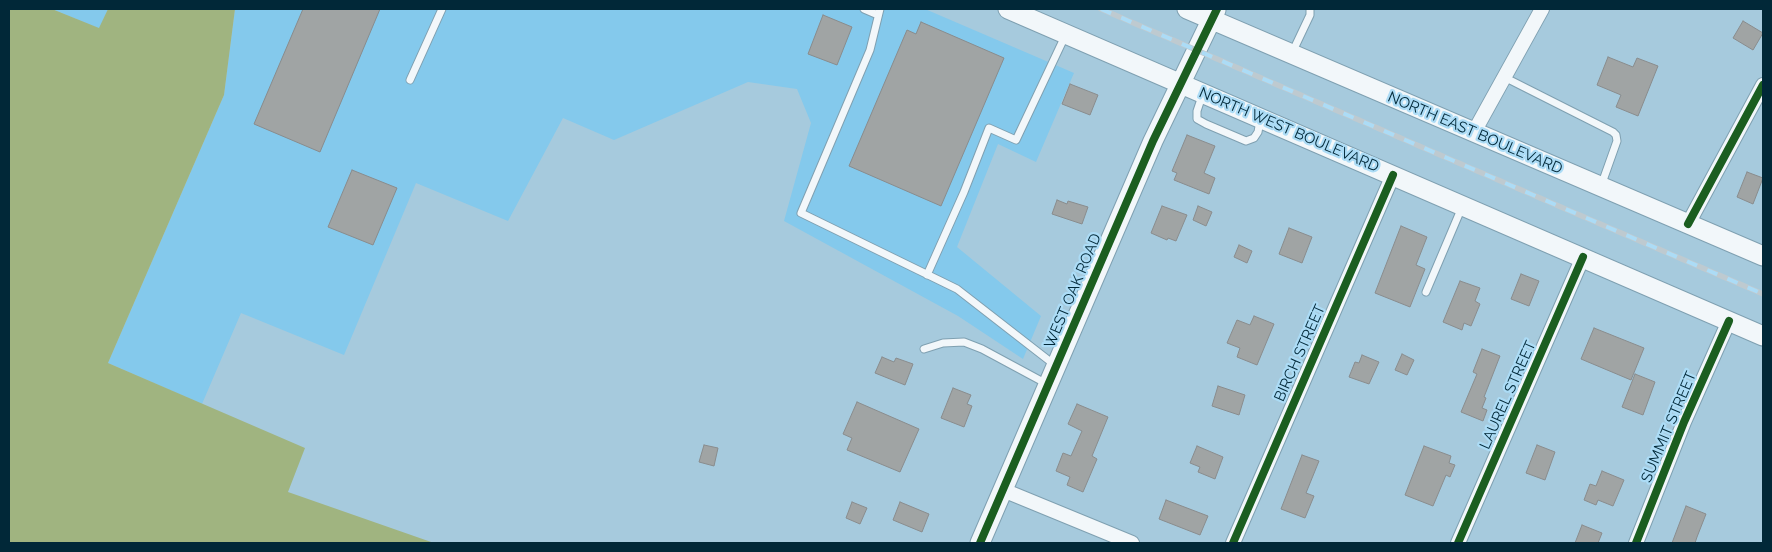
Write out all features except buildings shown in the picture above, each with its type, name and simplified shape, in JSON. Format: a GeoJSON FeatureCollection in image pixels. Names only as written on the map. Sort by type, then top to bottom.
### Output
{"type":"FeatureCollection","features":[{"type":"Feature","properties":{"kind":"main road","name":"NORTH WEST BOULEVARD"},"geometry":{"type":"LineString","coordinates":[[1008,9],[1763,336]]}},
{"type":"Feature","properties":{"kind":"main road","name":"NORTH EAST BOULEVARD"},"geometry":{"type":"LineString","coordinates":[[1187,9],[1214,14],[1292,54],[1763,256]]}},
{"type":"Feature","properties":{"kind":"main road","name":"WEST OAK ROAD"},"geometry":{"type":"LineString","coordinates":[[980,543],[1180,83],[1214,14]]}},
{"type":"Feature","properties":{"kind":"street"},"geometry":{"type":"LineString","coordinates":[[1474,132],[1542,9]]}},
{"type":"Feature","properties":{"kind":"street"},"geometry":{"type":"LineString","coordinates":[[1688,224],[1763,85]]}},
{"type":"Feature","properties":{"kind":"street","name":"BIRCH STREET"},"geometry":{"type":"LineString","coordinates":[[1233,543],[1393,175]]}},
{"type":"Feature","properties":{"kind":"street","name":"LAUREL STREET"},"geometry":{"type":"LineString","coordinates":[[1458,543],[1583,258]]}},
{"type":"Feature","properties":{"kind":"street","name":"SUMMIT STREET"},"geometry":{"type":"LineString","coordinates":[[1636,543],[1684,422],[1729,321]]}},
{"type":"Feature","properties":{"kind":"street"},"geometry":{"type":"LineString","coordinates":[[1002,490],[1132,543]]}},
{"type":"Feature","properties":{"kind":"lane"},"geometry":{"type":"LineString","coordinates":[[410,80],[442,9]]}},
{"type":"Feature","properties":{"kind":"lane"},"geometry":{"type":"LineString","coordinates":[[864,9],[879,12],[870,50],[801,213],[957,289],[1056,366]]}},
{"type":"Feature","properties":{"kind":"lane"},"geometry":{"type":"LineString","coordinates":[[1292,54],[1310,14],[1310,9]]}},
{"type":"Feature","properties":{"kind":"lane"},"geometry":{"type":"LineString","coordinates":[[927,275],[990,128],[1016,140],[1066,34]]}},
{"type":"Feature","properties":{"kind":"lane"},"geometry":{"type":"LineString","coordinates":[[1504,77],[1616,135],[1617,141],[1600,186]]}},
{"type":"Feature","properties":{"kind":"lane"},"geometry":{"type":"LineString","coordinates":[[1203,93],[1197,111],[1197,119],[1206,124],[1246,141],[1254,138],[1258,132],[1261,118]]}},
{"type":"Feature","properties":{"kind":"lane"},"geometry":{"type":"LineString","coordinates":[[1426,292],[1463,205]]}},
{"type":"Feature","properties":{"kind":"lane"},"geometry":{"type":"LineString","coordinates":[[924,348],[943,343],[964,342],[982,349],[1048,385]]}},
{"type":"Feature","properties":{"kind":"shaded area"},"geometry":{"type":"Polygon","coordinates":[[[52,9],[108,9],[100,29],[52,9]]]}},
{"type":"Feature","properties":{"kind":"shaded area"},"geometry":{"type":"Polygon","coordinates":[[[235,9],[925,9],[1074,73],[1036,162],[998,144],[957,247],[1041,316],[1023,359],[958,316],[784,221],[811,123],[797,89],[748,82],[614,140],[563,118],[508,221],[416,183],[344,355],[241,313],[202,404],[108,363],[224,95],[235,9]]]}},
{"type":"Feature","properties":{"kind":"green space"},"geometry":{"type":"Polygon","coordinates":[[[9,9],[52,9],[99,28],[108,9],[235,9],[224,95],[108,363],[305,448],[288,492],[434,543],[9,543],[9,9]]]}},
{"type":"Feature","properties":{"kind":"railway"},"geometry":{"type":"LineString","coordinates":[[1101,9],[1763,294]]}},
{"type":"Feature","properties":{"kind":"cycle path"},"geometry":{"type":"LineString","coordinates":[[980,543],[1153,141],[1217,9]]}},
{"type":"Feature","properties":{"kind":"cycle path"},"geometry":{"type":"LineString","coordinates":[[1688,224],[1763,85]]}},
{"type":"Feature","properties":{"kind":"cycle path"},"geometry":{"type":"LineString","coordinates":[[1233,543],[1393,175]]}},
{"type":"Feature","properties":{"kind":"cycle path"},"geometry":{"type":"LineString","coordinates":[[1458,543],[1583,257]]}},
{"type":"Feature","properties":{"kind":"cycle path"},"geometry":{"type":"LineString","coordinates":[[1636,543],[1684,422],[1729,321]]}}]}
